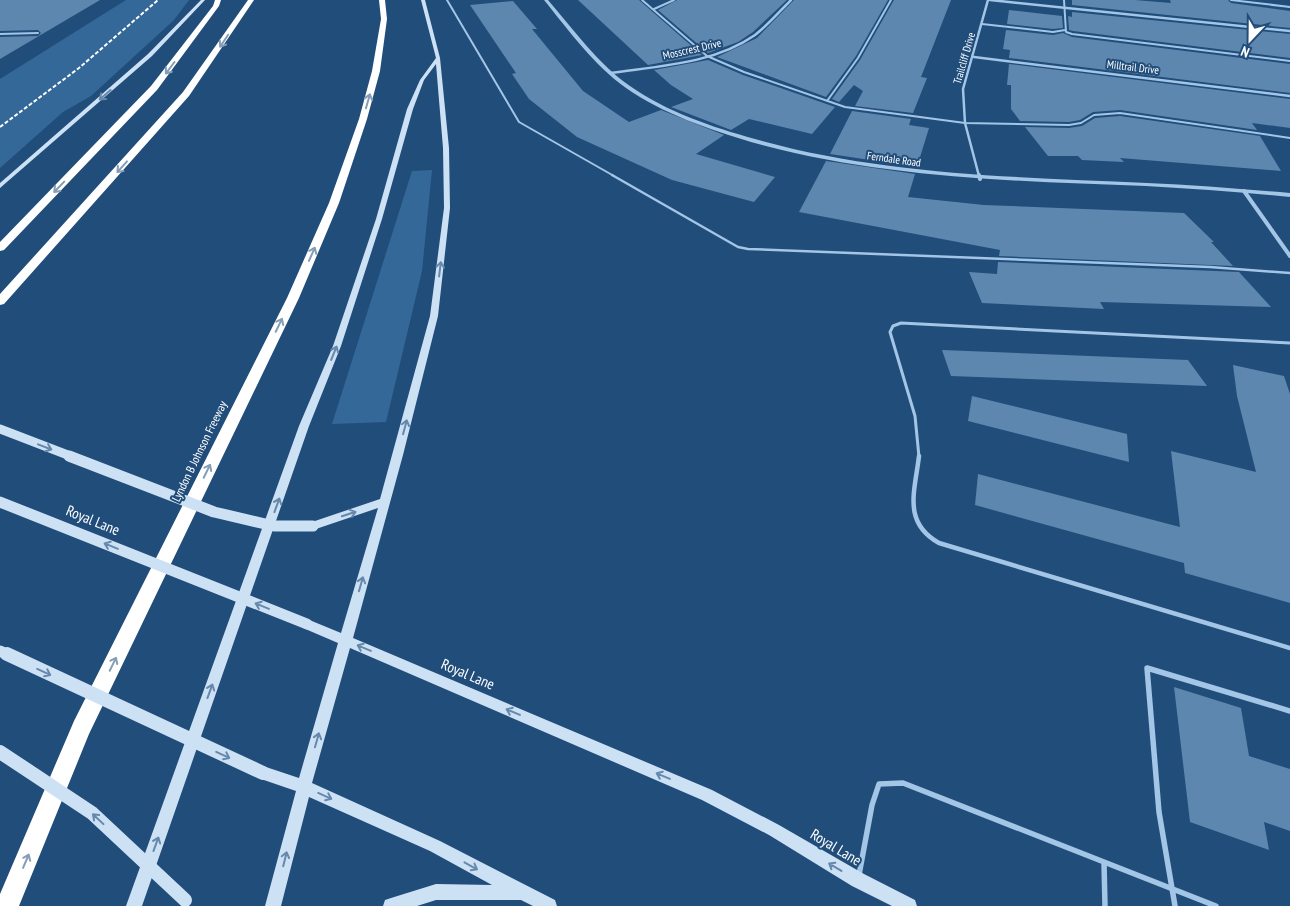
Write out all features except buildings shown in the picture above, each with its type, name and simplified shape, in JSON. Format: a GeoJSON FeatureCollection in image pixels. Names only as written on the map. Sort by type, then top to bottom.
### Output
{"type":"FeatureCollection","features":[{"type":"Feature","properties":{"kind":"highway"},"geometry":{"type":"LineString","coordinates":[[0,248],[154,88],[216,6],[218,0]]}},
{"type":"Feature","properties":{"kind":"highway"},"geometry":{"type":"LineString","coordinates":[[0,301],[186,94],[251,0]]}},
{"type":"Feature","properties":{"kind":"highway","name":"Lyndon B Johnson Freeway"},"geometry":{"type":"LineString","coordinates":[[7,906],[82,728],[292,298],[334,203],[363,119],[376,70],[384,20],[382,0]]}},
{"type":"Feature","properties":{"kind":"main road"},"geometry":{"type":"LineString","coordinates":[[0,186],[150,55],[203,0]]}},
{"type":"Feature","properties":{"kind":"main road"},"geometry":{"type":"LineString","coordinates":[[274,906],[304,787],[434,316],[447,208],[446,148],[438,58],[423,0]]}},
{"type":"Feature","properties":{"kind":"main road"},"geometry":{"type":"LineString","coordinates":[[134,906],[304,426],[337,346],[379,219],[410,109],[422,80],[438,58]]}},
{"type":"Feature","properties":{"kind":"main road"},"geometry":{"type":"LineString","coordinates":[[0,429],[214,512],[274,526],[313,526],[384,502]]}},
{"type":"Feature","properties":{"kind":"main road","name":"Royal Lane"},"geometry":{"type":"LineString","coordinates":[[0,502],[308,624],[708,795],[774,830],[858,880],[909,906]]}},
{"type":"Feature","properties":{"kind":"main road"},"geometry":{"type":"LineString","coordinates":[[0,651],[263,773],[304,787],[435,846],[520,893],[548,906]]}},
{"type":"Feature","properties":{"kind":"main road"},"geometry":{"type":"LineString","coordinates":[[0,752],[92,813],[186,903]]}},
{"type":"Feature","properties":{"kind":"main road"},"geometry":{"type":"LineString","coordinates":[[391,906],[436,892],[520,893]]}},
{"type":"Feature","properties":{"kind":"street","name":"Ferndale Road"},"geometry":{"type":"LineString","coordinates":[[546,0],[610,73],[631,89],[679,114],[758,142],[830,160],[980,179],[1244,191],[1290,195]]}},
{"type":"Feature","properties":{"kind":"street","name":"Mosscrest Drive"},"geometry":{"type":"LineString","coordinates":[[610,73],[707,56],[734,47],[754,36],[791,0]]}},
{"type":"Feature","properties":{"kind":"street"},"geometry":{"type":"LineString","coordinates":[[989,0],[1290,31]]}},
{"type":"Feature","properties":{"kind":"street","name":"Trailcliff Drive"},"geometry":{"type":"LineString","coordinates":[[980,179],[964,123],[963,89],[974,57],[989,0]]}},
{"type":"Feature","properties":{"kind":"street","name":"Milltrail Drive"},"geometry":{"type":"LineString","coordinates":[[974,57],[1290,96]]}},
{"type":"Feature","properties":{"kind":"street"},"geometry":{"type":"LineString","coordinates":[[1244,191],[1290,256]]}},
{"type":"Feature","properties":{"kind":"lane"},"geometry":{"type":"LineString","coordinates":[[447,0],[519,122],[738,247],[748,249],[1210,267],[1290,273]]}},
{"type":"Feature","properties":{"kind":"lane"},"geometry":{"type":"LineString","coordinates":[[642,0],[707,56],[744,72],[845,107],[964,123],[1068,125],[1082,123],[1094,115],[1120,114],[1290,138]]}},
{"type":"Feature","properties":{"kind":"lane"},"geometry":{"type":"LineString","coordinates":[[654,10],[674,0]]}},
{"type":"Feature","properties":{"kind":"lane"},"geometry":{"type":"LineString","coordinates":[[827,101],[858,58],[891,0]]}},
{"type":"Feature","properties":{"kind":"lane"},"geometry":{"type":"LineString","coordinates":[[1064,0],[1065,30]]}},
{"type":"Feature","properties":{"kind":"lane"},"geometry":{"type":"LineString","coordinates":[[1231,0],[1290,7]]}},
{"type":"Feature","properties":{"kind":"lane"},"geometry":{"type":"LineString","coordinates":[[982,24],[1053,32],[1065,30],[1072,34],[1112,40],[1290,61]]}},
{"type":"Feature","properties":{"kind":"lane"},"geometry":{"type":"LineString","coordinates":[[0,34],[38,33]]}},
{"type":"Feature","properties":{"kind":"lane"},"geometry":{"type":"LineString","coordinates":[[1290,343],[900,323],[893,326],[890,332],[910,401],[919,443],[913,507],[917,524],[929,538],[948,547],[1290,648]]}},
{"type":"Feature","properties":{"kind":"lane"},"geometry":{"type":"LineString","coordinates":[[1175,906],[1159,812],[1147,668],[1290,711]]}},
{"type":"Feature","properties":{"kind":"lane"},"geometry":{"type":"LineString","coordinates":[[858,880],[872,805],[879,784],[904,783],[1216,906]]}},
{"type":"Feature","properties":{"kind":"lane"},"geometry":{"type":"LineString","coordinates":[[1104,863],[1105,906]]}},
{"type":"Feature","properties":{"kind":"shaded area"},"geometry":{"type":"Polygon","coordinates":[[[126,0],[189,0],[174,20],[91,96],[63,112],[0,168],[0,79],[126,0]]]}},
{"type":"Feature","properties":{"kind":"shaded area"},"geometry":{"type":"Polygon","coordinates":[[[432,170],[422,271],[386,422],[332,424],[412,171],[432,170]]]}},
{"type":"Feature","properties":{"kind":"railway"},"geometry":{"type":"LineString","coordinates":[[0,127],[79,68],[158,0]]}}]}
